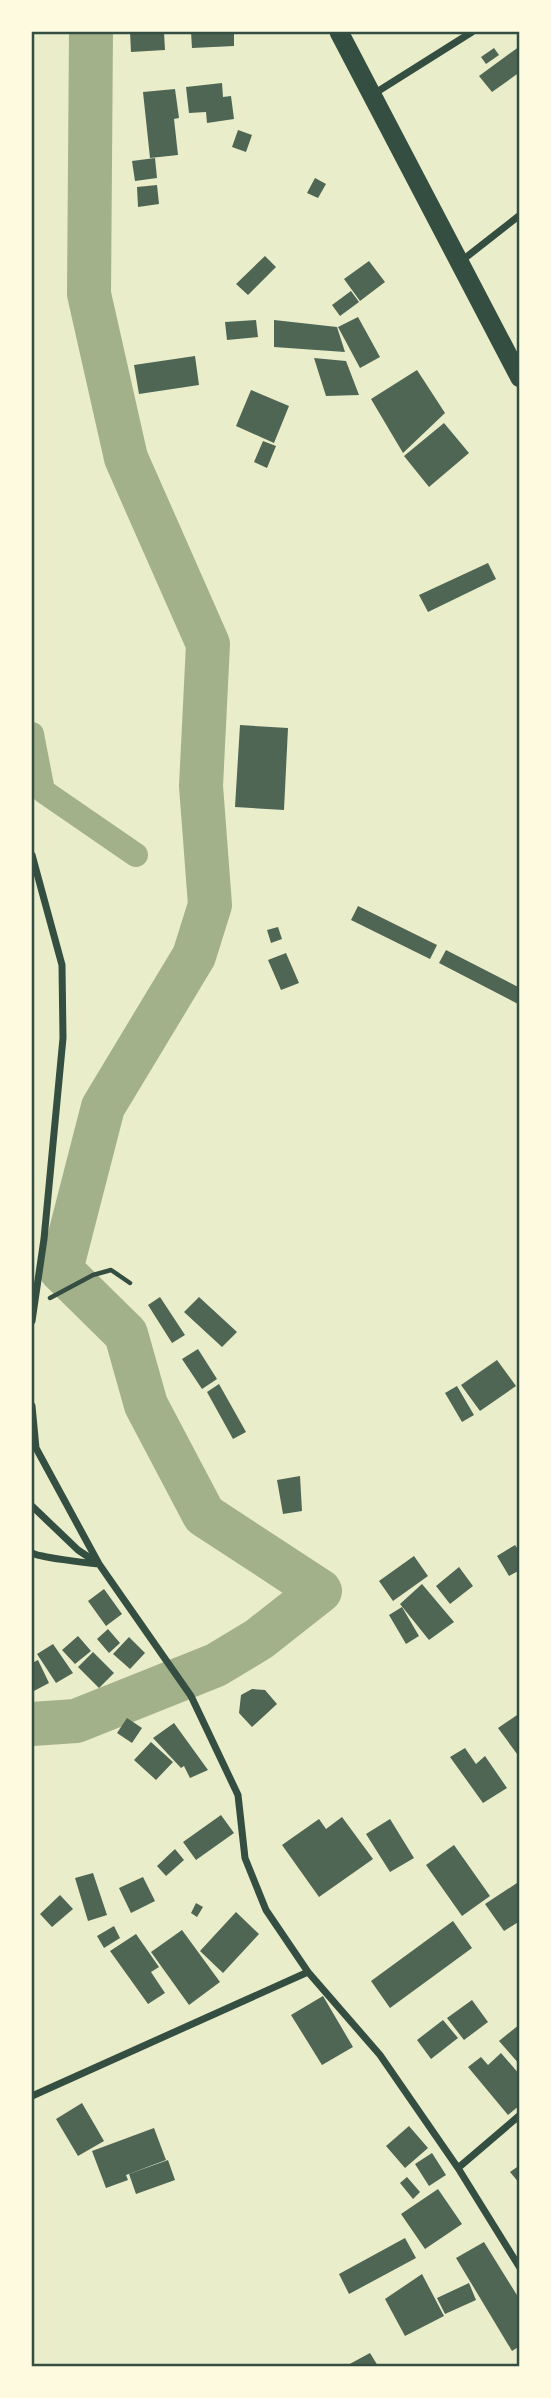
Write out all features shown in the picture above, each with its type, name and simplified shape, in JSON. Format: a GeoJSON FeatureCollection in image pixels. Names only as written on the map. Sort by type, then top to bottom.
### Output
{"type":"FeatureCollection","features":[{"type":"Feature","properties":{"kind":"highway"},"geometry":{"type":"LineString","coordinates":[[339,32],[520,378]]}},
{"type":"Feature","properties":{"kind":"street"},"geometry":{"type":"LineString","coordinates":[[372,95],[472,32]]}},
{"type":"Feature","properties":{"kind":"street"},"geometry":{"type":"LineString","coordinates":[[460,262],[520,215]]}},
{"type":"Feature","properties":{"kind":"street"},"geometry":{"type":"LineString","coordinates":[[32,855],[62,965],[63,1038],[44,1239],[32,1321]]}},
{"type":"Feature","properties":{"kind":"street"},"geometry":{"type":"LineString","coordinates":[[32,1406],[36,1448],[99,1564],[191,1696],[237,1795],[245,1858],[266,1910],[308,1972],[380,2055],[457,2168],[520,2268]]}},
{"type":"Feature","properties":{"kind":"street"},"geometry":{"type":"LineString","coordinates":[[32,1506],[78,1550],[99,1564]]}},
{"type":"Feature","properties":{"kind":"street"},"geometry":{"type":"LineString","coordinates":[[32,1553],[40,1558],[58,1557],[99,1564]]}},
{"type":"Feature","properties":{"kind":"street"},"geometry":{"type":"LineString","coordinates":[[32,2096],[308,1972]]}},
{"type":"Feature","properties":{"kind":"street"},"geometry":{"type":"LineString","coordinates":[[457,2168],[520,2115]]}},
{"type":"Feature","properties":{"kind":"path"},"geometry":{"type":"LineString","coordinates":[[34,1306],[93,1275],[111,1270],[130,1283]]}},
{"type":"Feature","properties":{"kind":"building"},"geometry":{"type":"Polygon","coordinates":[[[130,32],[164,32],[165,50],[131,52],[130,32]]]}},
{"type":"Feature","properties":{"kind":"building"},"geometry":{"type":"Polygon","coordinates":[[[191,32],[234,32],[234,46],[192,48],[191,32]]]}},
{"type":"Feature","properties":{"kind":"building"},"geometry":{"type":"Polygon","coordinates":[[[520,46],[520,72],[492,92],[479,76],[520,46]]]}},
{"type":"Feature","properties":{"kind":"building"},"geometry":{"type":"Polygon","coordinates":[[[494,48],[499,55],[486,64],[481,57],[494,48]]]}},
{"type":"Feature","properties":{"kind":"building"},"geometry":{"type":"Polygon","coordinates":[[[222,83],[223,97],[231,96],[234,119],[207,123],[206,112],[189,113],[186,87],[222,83]]]}},
{"type":"Feature","properties":{"kind":"building"},"geometry":{"type":"Polygon","coordinates":[[[175,89],[179,118],[174,119],[178,155],[150,158],[143,92],[175,89]]]}},
{"type":"Feature","properties":{"kind":"building"},"geometry":{"type":"Polygon","coordinates":[[[238,130],[252,135],[246,152],[232,147],[238,130]]]}},
{"type":"Feature","properties":{"kind":"building"},"geometry":{"type":"Polygon","coordinates":[[[155,158],[157,178],[135,181],[132,161],[155,158]]]}},
{"type":"Feature","properties":{"kind":"building"},"geometry":{"type":"Polygon","coordinates":[[[315,178],[326,184],[318,198],[307,193],[315,178]]]}},
{"type":"Feature","properties":{"kind":"building"},"geometry":{"type":"Polygon","coordinates":[[[157,185],[159,204],[138,207],[137,187],[157,185]]]}},
{"type":"Feature","properties":{"kind":"building"},"geometry":{"type":"Polygon","coordinates":[[[265,256],[276,267],[248,295],[236,284],[265,256]]]}},
{"type":"Feature","properties":{"kind":"building"},"geometry":{"type":"Polygon","coordinates":[[[369,261],[385,282],[360,301],[344,279],[369,261]]]}},
{"type":"Feature","properties":{"kind":"building"},"geometry":{"type":"Polygon","coordinates":[[[351,291],[359,302],[340,316],[332,305],[351,291]]]}},
{"type":"Feature","properties":{"kind":"building"},"geometry":{"type":"Polygon","coordinates":[[[358,317],[380,357],[360,368],[338,327],[358,317]]]}},
{"type":"Feature","properties":{"kind":"building"},"geometry":{"type":"Polygon","coordinates":[[[256,320],[258,337],[227,340],[225,322],[256,320]]]}},
{"type":"Feature","properties":{"kind":"building"},"geometry":{"type":"Polygon","coordinates":[[[274,320],[337,327],[345,352],[274,347],[274,320]]]}},
{"type":"Feature","properties":{"kind":"building"},"geometry":{"type":"Polygon","coordinates":[[[195,356],[199,385],[139,394],[134,365],[195,356]]]}},
{"type":"Feature","properties":{"kind":"building"},"geometry":{"type":"Polygon","coordinates":[[[314,358],[346,361],[359,395],[326,396],[314,358]]]}},
{"type":"Feature","properties":{"kind":"building"},"geometry":{"type":"Polygon","coordinates":[[[417,370],[445,413],[403,453],[371,399],[417,370]]]}},
{"type":"Feature","properties":{"kind":"building"},"geometry":{"type":"Polygon","coordinates":[[[251,390],[289,406],[274,443],[236,426],[251,390]]]}},
{"type":"Feature","properties":{"kind":"building"},"geometry":{"type":"Polygon","coordinates":[[[444,423],[469,453],[429,487],[404,456],[444,423]]]}},
{"type":"Feature","properties":{"kind":"building"},"geometry":{"type":"Polygon","coordinates":[[[263,441],[276,446],[267,468],[254,462],[263,441]]]}},
{"type":"Feature","properties":{"kind":"building"},"geometry":{"type":"Polygon","coordinates":[[[488,563],[496,579],[428,612],[419,595],[488,563]]]}},
{"type":"Feature","properties":{"kind":"building"},"geometry":{"type":"Polygon","coordinates":[[[240,725],[288,728],[284,810],[235,807],[240,725]]]}},
{"type":"Feature","properties":{"kind":"building"},"geometry":{"type":"Polygon","coordinates":[[[358,906],[437,945],[430,959],[351,920],[358,906]]]}},
{"type":"Feature","properties":{"kind":"building"},"geometry":{"type":"Polygon","coordinates":[[[278,927],[282,939],[271,943],[267,930],[278,927]]]}},
{"type":"Feature","properties":{"kind":"building"},"geometry":{"type":"Polygon","coordinates":[[[446,950],[520,988],[520,1005],[439,963],[446,950]]]}},
{"type":"Feature","properties":{"kind":"building"},"geometry":{"type":"Polygon","coordinates":[[[286,953],[299,983],[281,990],[268,960],[286,953]]]}},
{"type":"Feature","properties":{"kind":"building"},"geometry":{"type":"Polygon","coordinates":[[[160,1297],[185,1335],[172,1343],[148,1305],[160,1297]]]}},
{"type":"Feature","properties":{"kind":"building"},"geometry":{"type":"Polygon","coordinates":[[[199,1297],[237,1332],[222,1347],[184,1312],[199,1297]]]}},
{"type":"Feature","properties":{"kind":"building"},"geometry":{"type":"Polygon","coordinates":[[[198,1349],[217,1379],[202,1389],[182,1359],[198,1349]]]}},
{"type":"Feature","properties":{"kind":"building"},"geometry":{"type":"Polygon","coordinates":[[[497,1360],[516,1386],[480,1411],[461,1385],[497,1360]]]}},
{"type":"Feature","properties":{"kind":"building"},"geometry":{"type":"Polygon","coordinates":[[[219,1384],[246,1432],[233,1439],[207,1392],[219,1384]]]}},
{"type":"Feature","properties":{"kind":"building"},"geometry":{"type":"Polygon","coordinates":[[[457,1386],[474,1415],[462,1422],[445,1393],[457,1386]]]}},
{"type":"Feature","properties":{"kind":"building"},"geometry":{"type":"Polygon","coordinates":[[[300,1476],[302,1511],[283,1514],[277,1480],[300,1476]]]}},
{"type":"Feature","properties":{"kind":"building"},"geometry":{"type":"Polygon","coordinates":[[[515,1545],[520,1552],[520,1570],[509,1576],[497,1556],[515,1545]]]}},
{"type":"Feature","properties":{"kind":"building"},"geometry":{"type":"Polygon","coordinates":[[[414,1556],[428,1576],[393,1601],[379,1581],[414,1556]]]}},
{"type":"Feature","properties":{"kind":"building"},"geometry":{"type":"Polygon","coordinates":[[[459,1567],[473,1586],[450,1604],[436,1586],[459,1567]]]}},
{"type":"Feature","properties":{"kind":"building"},"geometry":{"type":"Polygon","coordinates":[[[422,1584],[454,1622],[429,1640],[400,1604],[422,1584]]]}},
{"type":"Feature","properties":{"kind":"building"},"geometry":{"type":"Polygon","coordinates":[[[104,1589],[122,1614],[106,1626],[88,1601],[104,1589]]]}},
{"type":"Feature","properties":{"kind":"building"},"geometry":{"type":"Polygon","coordinates":[[[402,1607],[419,1636],[406,1644],[389,1615],[402,1607]]]}},
{"type":"Feature","properties":{"kind":"building"},"geometry":{"type":"Polygon","coordinates":[[[108,1629],[120,1643],[109,1653],[97,1639],[108,1629]]]}},
{"type":"Feature","properties":{"kind":"building"},"geometry":{"type":"Polygon","coordinates":[[[78,1636],[91,1651],[75,1664],[62,1650],[78,1636]]]}},
{"type":"Feature","properties":{"kind":"building"},"geometry":{"type":"Polygon","coordinates":[[[129,1637],[145,1653],[130,1669],[113,1654],[129,1637]]]}},
{"type":"Feature","properties":{"kind":"building"},"geometry":{"type":"Polygon","coordinates":[[[53,1644],[73,1673],[56,1683],[37,1654],[53,1644]]]}},
{"type":"Feature","properties":{"kind":"building"},"geometry":{"type":"Polygon","coordinates":[[[93,1652],[114,1673],[99,1688],[78,1667],[93,1652]]]}},
{"type":"Feature","properties":{"kind":"building"},"geometry":{"type":"Polygon","coordinates":[[[38,1660],[49,1683],[32,1692],[32,1663],[38,1660]]]}},
{"type":"Feature","properties":{"kind":"building"},"geometry":{"type":"Polygon","coordinates":[[[252,1689],[265,1690],[277,1704],[252,1727],[239,1713],[241,1695],[252,1689]]]}},
{"type":"Feature","properties":{"kind":"building"},"geometry":{"type":"Polygon","coordinates":[[[520,1713],[520,1758],[498,1728],[520,1713]]]}},
{"type":"Feature","properties":{"kind":"building"},"geometry":{"type":"Polygon","coordinates":[[[127,1718],[142,1728],[132,1743],[117,1733],[127,1718]]]}},
{"type":"Feature","properties":{"kind":"building"},"geometry":{"type":"Polygon","coordinates":[[[174,1723],[208,1770],[190,1778],[184,1766],[181,1768],[153,1738],[174,1723]]]}},
{"type":"Feature","properties":{"kind":"building"},"geometry":{"type":"Polygon","coordinates":[[[151,1742],[173,1762],[156,1780],[134,1760],[151,1742]]]}},
{"type":"Feature","properties":{"kind":"building"},"geometry":{"type":"Polygon","coordinates":[[[465,1748],[476,1764],[485,1756],[507,1788],[483,1803],[450,1757],[465,1748]]]}},
{"type":"Feature","properties":{"kind":"building"},"geometry":{"type":"Polygon","coordinates":[[[221,1815],[234,1833],[196,1860],[183,1842],[221,1815]]]}},
{"type":"Feature","properties":{"kind":"building"},"geometry":{"type":"Polygon","coordinates":[[[342,1817],[373,1859],[319,1897],[282,1845],[319,1819],[326,1829],[342,1817]]]}},
{"type":"Feature","properties":{"kind":"building"},"geometry":{"type":"Polygon","coordinates":[[[390,1819],[414,1858],[390,1872],[366,1834],[390,1819]]]}},
{"type":"Feature","properties":{"kind":"building"},"geometry":{"type":"Polygon","coordinates":[[[454,1845],[490,1896],[462,1916],[426,1865],[454,1845]]]}},
{"type":"Feature","properties":{"kind":"building"},"geometry":{"type":"Polygon","coordinates":[[[175,1849],[184,1860],[166,1876],[157,1866],[175,1849]]]}},
{"type":"Feature","properties":{"kind":"building"},"geometry":{"type":"Polygon","coordinates":[[[93,1873],[107,1915],[88,1921],[75,1878],[93,1873]]]}},
{"type":"Feature","properties":{"kind":"building"},"geometry":{"type":"Polygon","coordinates":[[[143,1877],[155,1901],[131,1913],[119,1888],[143,1877]]]}},
{"type":"Feature","properties":{"kind":"building"},"geometry":{"type":"Polygon","coordinates":[[[520,1881],[520,1921],[504,1931],[485,1904],[520,1881]]]}},
{"type":"Feature","properties":{"kind":"building"},"geometry":{"type":"Polygon","coordinates":[[[60,1895],[73,1909],[52,1927],[40,1914],[60,1895]]]}},
{"type":"Feature","properties":{"kind":"building"},"geometry":{"type":"Polygon","coordinates":[[[196,1903],[203,1907],[197,1917],[191,1913],[196,1903]]]}},
{"type":"Feature","properties":{"kind":"building"},"geometry":{"type":"Polygon","coordinates":[[[236,1912],[259,1934],[223,1973],[200,1951],[236,1912]]]}},
{"type":"Feature","properties":{"kind":"building"},"geometry":{"type":"Polygon","coordinates":[[[453,1921],[472,1948],[390,2008],[371,1981],[453,1921]]]}},
{"type":"Feature","properties":{"kind":"building"},"geometry":{"type":"Polygon","coordinates":[[[114,1926],[120,1938],[104,1948],[97,1936],[114,1926]]]}},
{"type":"Feature","properties":{"kind":"building"},"geometry":{"type":"Polygon","coordinates":[[[182,1930],[220,1982],[189,2005],[151,1952],[182,1930]]]}},
{"type":"Feature","properties":{"kind":"building"},"geometry":{"type":"Polygon","coordinates":[[[136,1934],[159,1967],[151,1972],[165,1993],[148,2004],[110,1951],[136,1934]]]}},
{"type":"Feature","properties":{"kind":"building"},"geometry":{"type":"Polygon","coordinates":[[[323,1996],[353,2047],[322,2065],[291,2015],[323,1996]]]}},
{"type":"Feature","properties":{"kind":"building"},"geometry":{"type":"Polygon","coordinates":[[[472,2000],[488,2022],[464,2040],[447,2018],[472,2000]]]}},
{"type":"Feature","properties":{"kind":"building"},"geometry":{"type":"Polygon","coordinates":[[[443,2020],[458,2038],[431,2059],[417,2040],[443,2020]]]}},
{"type":"Feature","properties":{"kind":"building"},"geometry":{"type":"Polygon","coordinates":[[[520,2024],[520,2065],[499,2041],[520,2024]]]}},
{"type":"Feature","properties":{"kind":"building"},"geometry":{"type":"Polygon","coordinates":[[[501,2053],[520,2075],[520,2105],[508,2115],[468,2067],[481,2057],[488,2065],[501,2053]]]}},
{"type":"Feature","properties":{"kind":"building"},"geometry":{"type":"Polygon","coordinates":[[[82,2103],[104,2141],[78,2156],[56,2119],[82,2103]]]}},
{"type":"Feature","properties":{"kind":"building"},"geometry":{"type":"Polygon","coordinates":[[[409,2126],[428,2148],[405,2168],[386,2146],[409,2126]]]}},
{"type":"Feature","properties":{"kind":"building"},"geometry":{"type":"Polygon","coordinates":[[[154,2128],[166,2160],[126,2175],[128,2180],[106,2188],[92,2151],[154,2128]]]}},
{"type":"Feature","properties":{"kind":"building"},"geometry":{"type":"Polygon","coordinates":[[[432,2153],[446,2175],[429,2186],[415,2164],[432,2153]]]}},
{"type":"Feature","properties":{"kind":"building"},"geometry":{"type":"Polygon","coordinates":[[[168,2160],[175,2180],[136,2194],[129,2174],[168,2160]]]}},
{"type":"Feature","properties":{"kind":"building"},"geometry":{"type":"Polygon","coordinates":[[[520,2165],[520,2184],[510,2172],[520,2165]]]}},
{"type":"Feature","properties":{"kind":"building"},"geometry":{"type":"Polygon","coordinates":[[[407,2177],[420,2192],[413,2199],[400,2183],[407,2177]]]}},
{"type":"Feature","properties":{"kind":"building"},"geometry":{"type":"Polygon","coordinates":[[[438,2189],[462,2224],[425,2249],[401,2214],[438,2189]]]}},
{"type":"Feature","properties":{"kind":"building"},"geometry":{"type":"Polygon","coordinates":[[[405,2238],[416,2258],[349,2294],[339,2274],[405,2238]]]}},
{"type":"Feature","properties":{"kind":"building"},"geometry":{"type":"Polygon","coordinates":[[[484,2242],[520,2300],[520,2346],[512,2351],[456,2258],[484,2242]]]}},
{"type":"Feature","properties":{"kind":"building"},"geometry":{"type":"Polygon","coordinates":[[[422,2274],[444,2316],[405,2336],[385,2299],[422,2274]]]}},
{"type":"Feature","properties":{"kind":"building"},"geometry":{"type":"Polygon","coordinates":[[[469,2283],[476,2300],[445,2314],[437,2298],[469,2283]]]}},
{"type":"Feature","properties":{"kind":"building"},"geometry":{"type":"Polygon","coordinates":[[[370,2353],[378,2366],[346,2366],[370,2353]]]}},
{"type":"Feature","properties":{"kind":"waterway"},"geometry":{"type":"LineString","coordinates":[[32,1724],[76,1721],[216,1665],[259,1639],[320,1591],[204,1515],[146,1405],[126,1334],[61,1270],[103,1107],[194,956],[210,905],[201,786],[208,644],[126,458],[89,294],[91,32]]}},
{"type":"Feature","properties":{"kind":"waterway"},"geometry":{"type":"LineString","coordinates":[[32,734],[43,791],[136,855]]}}]}
